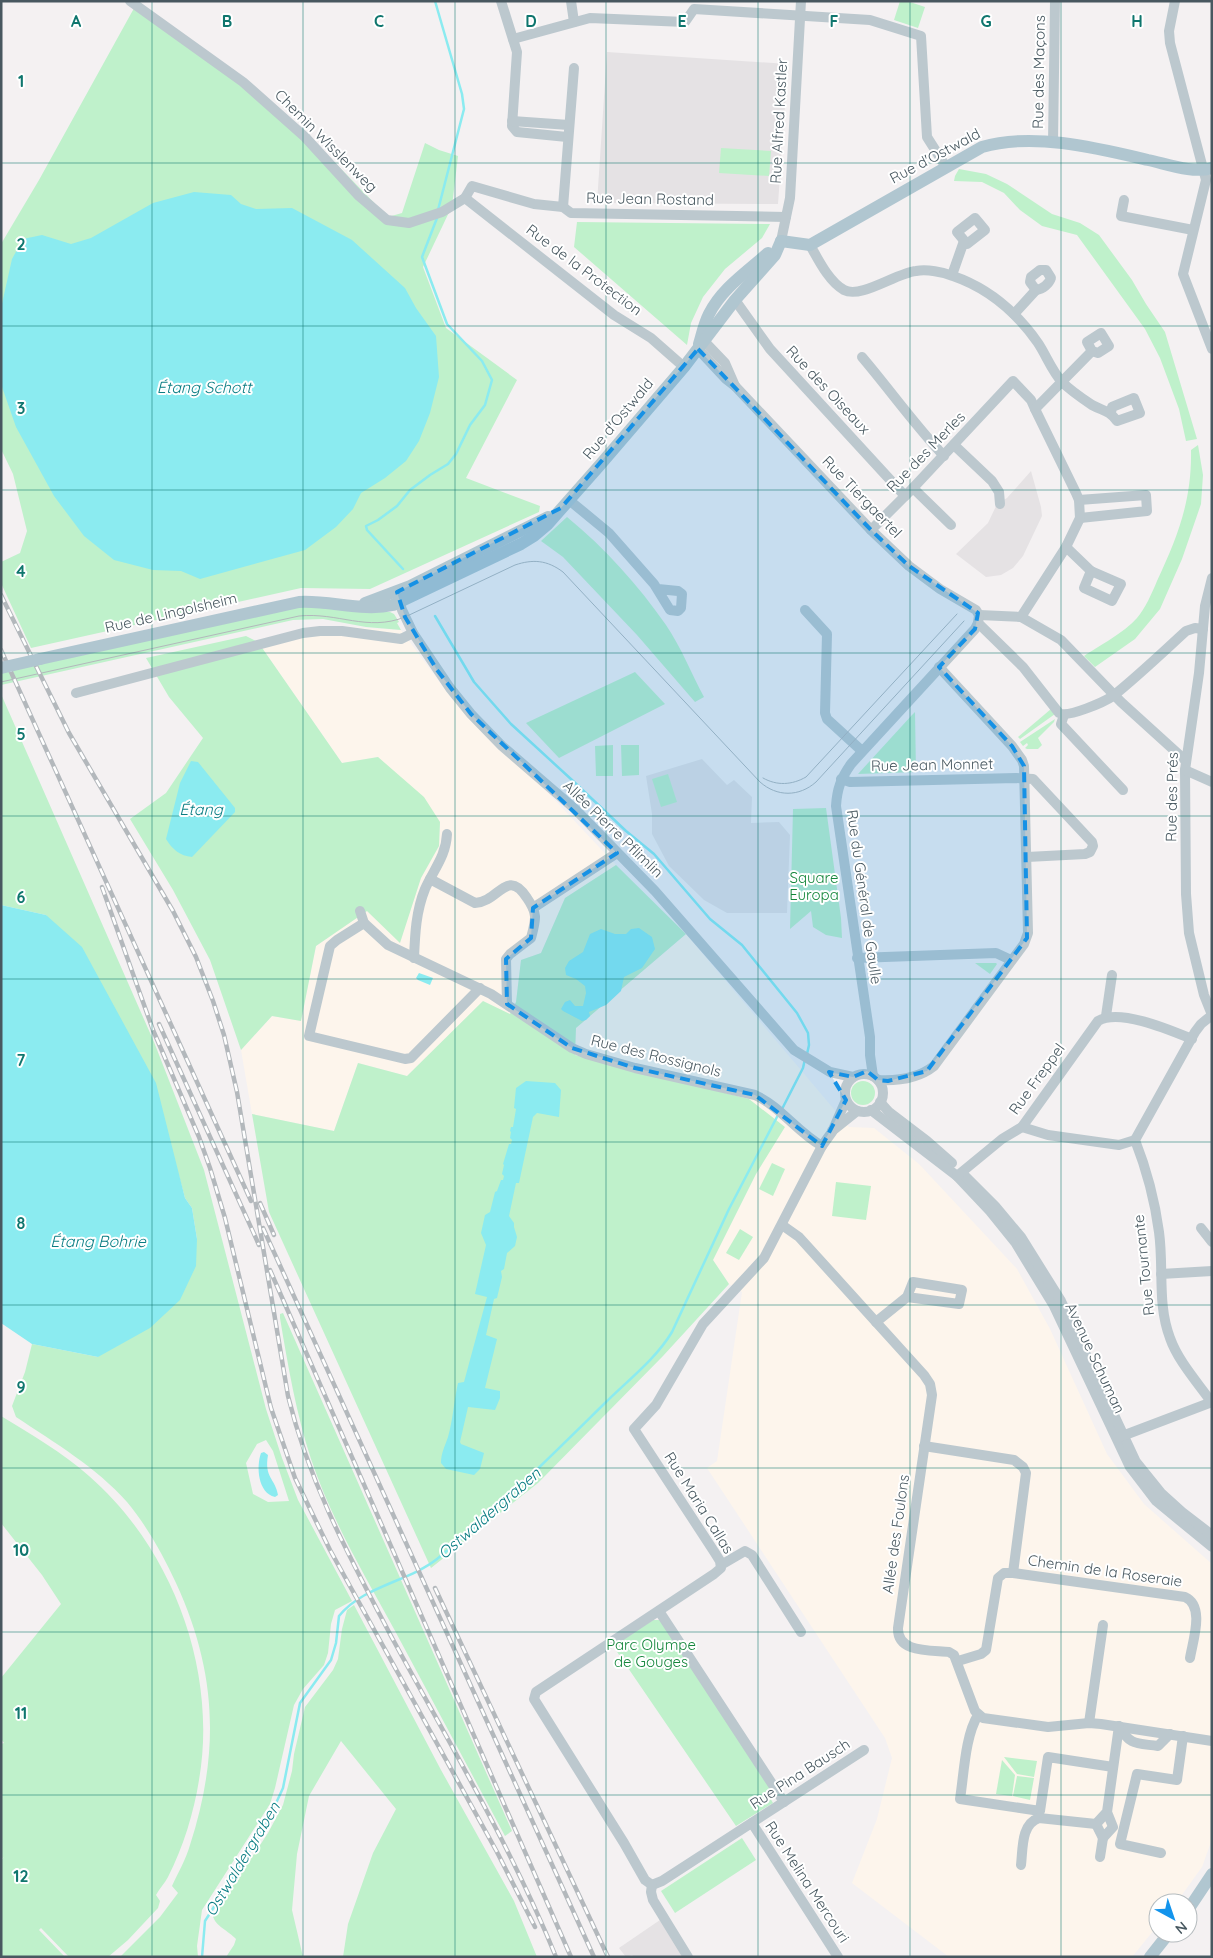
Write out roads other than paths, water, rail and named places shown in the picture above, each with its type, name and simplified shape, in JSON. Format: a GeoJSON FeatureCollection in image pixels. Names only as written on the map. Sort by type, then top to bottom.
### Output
{"type":"FeatureCollection","features":[{"type":"Feature","properties":{"kind":"main road","name":"Rue d'Ostwald"},"geometry":{"type":"LineString","coordinates":[[810,245],[982,147],[999,142],[1054,143],[1208,170]]}},
{"type":"Feature","properties":{"kind":"main road","name":"Rue d'Ostwald"},"geometry":{"type":"LineString","coordinates":[[398,597],[529,540],[544,528],[600,466],[684,367],[735,300],[775,255],[781,241]]}},
{"type":"Feature","properties":{"kind":"main road","name":"Rue d'Ostwald"},"geometry":{"type":"LineString","coordinates":[[701,345],[704,325],[716,301],[781,241]]}},
{"type":"Feature","properties":{"kind":"main road"},"geometry":{"type":"LineString","coordinates":[[781,241],[810,245]]}},
{"type":"Feature","properties":{"kind":"main road","name":"Rue de Lingolsheim"},"geometry":{"type":"LineString","coordinates":[[1,668],[281,604],[312,601],[350,605],[398,597]]}},
{"type":"Feature","properties":{"kind":"main road"},"geometry":{"type":"LineString","coordinates":[[1198,1895],[1212,1874]]}},
{"type":"Feature","properties":{"kind":"main road"},"geometry":{"type":"LineString","coordinates":[[1150,1957],[1161,1943]]}},
{"type":"Feature","properties":{"kind":"street","name":"Chemin Wisslenweg"},"geometry":{"type":"LineString","coordinates":[[130,1],[243,82],[305,137],[359,196],[387,220],[409,223],[437,214],[465,198]]}},
{"type":"Feature","properties":{"kind":"street"},"geometry":{"type":"LineString","coordinates":[[501,1],[517,52],[512,126],[517,132],[568,137]]}},
{"type":"Feature","properties":{"kind":"street"},"geometry":{"type":"LineString","coordinates":[[571,1],[574,22]]}},
{"type":"Feature","properties":{"kind":"street","name":"Rue Alfred Kastler"},"geometry":{"type":"LineString","coordinates":[[781,241],[790,198],[801,1]]}},
{"type":"Feature","properties":{"kind":"street","name":"Rue des Maçons"},"geometry":{"type":"LineString","coordinates":[[1054,143],[1055,1]]}},
{"type":"Feature","properties":{"kind":"street"},"geometry":{"type":"LineString","coordinates":[[1175,1],[1169,32],[1170,43],[1208,170],[1183,274],[1212,350]]}},
{"type":"Feature","properties":{"kind":"street"},"geometry":{"type":"LineString","coordinates":[[513,39],[590,18],[686,22],[694,5],[870,20],[921,36],[927,137],[946,167]]}},
{"type":"Feature","properties":{"kind":"street"},"geometry":{"type":"LineString","coordinates":[[563,207],[574,68]]}},
{"type":"Feature","properties":{"kind":"street"},"geometry":{"type":"LineString","coordinates":[[512,121],[569,125]]}},
{"type":"Feature","properties":{"kind":"street","name":"Rue Jean Rostand"},"geometry":{"type":"LineString","coordinates":[[465,198],[472,186],[534,204],[563,207],[571,213],[786,217]]}},
{"type":"Feature","properties":{"kind":"street","name":"Rue de la Protection"},"geometry":{"type":"LineString","coordinates":[[465,198],[614,315],[651,338],[684,367]]}},
{"type":"Feature","properties":{"kind":"street"},"geometry":{"type":"LineString","coordinates":[[1124,200],[1120,216],[1193,230]]}},
{"type":"Feature","properties":{"kind":"street"},"geometry":{"type":"LineString","coordinates":[[952,275],[964,241]]}},
{"type":"Feature","properties":{"kind":"street"},"geometry":{"type":"LineString","coordinates":[[810,245],[834,281],[844,290],[852,292],[863,291],[898,275],[917,270],[952,275],[978,286],[1014,314],[1038,343],[1062,382],[1093,405],[1110,413]]}},
{"type":"Feature","properties":{"kind":"street"},"geometry":{"type":"LineString","coordinates":[[1014,314],[1036,290]]}},
{"type":"Feature","properties":{"kind":"street","name":"Rue des Oiseaux"},"geometry":{"type":"LineString","coordinates":[[735,300],[770,348],[905,496]]}},
{"type":"Feature","properties":{"kind":"street","name":"Rue Tiergaertel"},"geometry":{"type":"LineString","coordinates":[[701,345],[726,379],[735,386],[870,530],[909,566],[940,589],[976,610],[979,619],[1023,667],[1059,713],[1064,716],[1061,724],[1123,790]]}},
{"type":"Feature","properties":{"kind":"street"},"geometry":{"type":"LineString","coordinates":[[1021,617],[1066,547],[1080,518],[1079,500],[1035,409],[1092,351]]}},
{"type":"Feature","properties":{"kind":"street"},"geometry":{"type":"LineString","coordinates":[[862,357],[901,404],[917,427],[944,456]]}},
{"type":"Feature","properties":{"kind":"street","name":"Rue des Merles"},"geometry":{"type":"LineString","coordinates":[[870,530],[944,456],[1013,381],[1030,400],[1035,409]]}},
{"type":"Feature","properties":{"kind":"street"},"geometry":{"type":"LineString","coordinates":[[954,445],[992,481],[998,492],[998,502]]}},
{"type":"Feature","properties":{"kind":"street"},"geometry":{"type":"LineString","coordinates":[[913,488],[951,525]]}},
{"type":"Feature","properties":{"kind":"street"},"geometry":{"type":"LineString","coordinates":[[1079,500],[1146,495],[1148,511],[1080,518]]}},
{"type":"Feature","properties":{"kind":"street"},"geometry":{"type":"LineString","coordinates":[[565,504],[609,534],[658,589]]}},
{"type":"Feature","properties":{"kind":"street"},"geometry":{"type":"LineString","coordinates":[[1066,547],[1091,571]]}},
{"type":"Feature","properties":{"kind":"street","name":"Rue des Prés"},"geometry":{"type":"LineString","coordinates":[[1212,578],[1203,629],[1186,766],[1186,894],[1189,933],[1204,995],[1212,1015]]}},
{"type":"Feature","properties":{"kind":"street","name":"Allée Pierre Pflimlin"},"geometry":{"type":"LineString","coordinates":[[398,597],[413,632],[450,688],[471,714],[502,746],[574,809],[655,891],[794,1050],[830,1072],[856,1076]]}},
{"type":"Feature","properties":{"kind":"street"},"geometry":{"type":"LineString","coordinates":[[805,610],[827,634],[824,713],[827,719],[862,751]]}},
{"type":"Feature","properties":{"kind":"street"},"geometry":{"type":"LineString","coordinates":[[979,619],[1021,617],[1061,640],[1186,766],[1212,782]]}},
{"type":"Feature","properties":{"kind":"street","name":"Rue du Général de Gaulle"},"geometry":{"type":"LineString","coordinates":[[876,1078],[870,1055],[870,1037],[836,806],[837,789],[851,764],[939,668],[979,619]]}},
{"type":"Feature","properties":{"kind":"street"},"geometry":{"type":"LineString","coordinates":[[1064,716],[1114,694],[1186,631],[1195,628],[1203,629]]}},
{"type":"Feature","properties":{"kind":"street"},"geometry":{"type":"LineString","coordinates":[[76,693],[303,633],[336,630],[401,640],[413,632]]}},
{"type":"Feature","properties":{"kind":"street"},"geometry":{"type":"LineString","coordinates":[[870,1055],[846,1087],[846,1096],[853,1108],[858,1111],[871,1110],[888,1090],[905,1078],[927,1071],[934,1066],[1024,944],[1028,933],[1024,766],[1015,751],[939,668]]}},
{"type":"Feature","properties":{"kind":"street"},"geometry":{"type":"LineString","coordinates":[[1025,778],[1033,779],[1092,842],[1093,846],[1090,852],[1085,854],[1027,857]]}},
{"type":"Feature","properties":{"kind":"street","name":"Rue Jean Monnet"},"geometry":{"type":"LineString","coordinates":[[841,779],[850,782],[1025,778]]}},
{"type":"Feature","properties":{"kind":"street"},"geometry":{"type":"LineString","coordinates":[[414,958],[420,903],[430,879],[444,854],[447,834]]}},
{"type":"Feature","properties":{"kind":"street"},"geometry":{"type":"LineString","coordinates":[[533,908],[617,853]]}},
{"type":"Feature","properties":{"kind":"street"},"geometry":{"type":"LineString","coordinates":[[430,879],[475,903],[483,902],[509,885],[516,885],[521,888],[533,908],[535,919],[531,938],[506,959],[507,1004]]}},
{"type":"Feature","properties":{"kind":"street","name":"Rue des Rossignols"},"geometry":{"type":"LineString","coordinates":[[360,911],[364,923],[388,945],[480,988],[507,1004],[564,1044],[578,1051],[644,1071],[755,1095],[766,1101],[810,1140],[822,1146]]}},
{"type":"Feature","properties":{"kind":"street"},"geometry":{"type":"LineString","coordinates":[[364,923],[330,946],[309,1036],[405,1059],[411,1058],[480,988]]}},
{"type":"Feature","properties":{"kind":"street"},"geometry":{"type":"LineString","coordinates":[[857,958],[996,953],[1011,960]]}},
{"type":"Feature","properties":{"kind":"street"},"geometry":{"type":"LineString","coordinates":[[1112,975],[1106,1016],[1154,1023],[1192,1039]]}},
{"type":"Feature","properties":{"kind":"street"},"geometry":{"type":"LineString","coordinates":[[1022,1127],[1048,1135],[1119,1145],[1135,1140],[1201,1024],[1212,1015]]}},
{"type":"Feature","properties":{"kind":"street","name":"Rue Freppel"},"geometry":{"type":"LineString","coordinates":[[960,1174],[1002,1138],[1022,1127],[1098,1021],[1106,1016]]}},
{"type":"Feature","properties":{"kind":"street","name":"Allée Pierre Pflimlin"},"geometry":{"type":"LineString","coordinates":[[830,1072],[846,1096]]}},
{"type":"Feature","properties":{"kind":"street"},"geometry":{"type":"LineString","coordinates":[[856,1076],[905,1078]]}},
{"type":"Feature","properties":{"kind":"street"},"geometry":{"type":"LineString","coordinates":[[876,1078],[883,1092],[881,1100]]}},
{"type":"Feature","properties":{"kind":"street","name":"Rue Maria Callas"},"geometry":{"type":"LineString","coordinates":[[652,1885],[645,1880],[534,1699],[536,1692],[719,1571],[721,1565],[634,1429],[656,1404],[703,1324],[764,1258],[822,1146],[832,1132],[846,1096]]}},
{"type":"Feature","properties":{"kind":"street","name":"Avenue Schuman"},"geometry":{"type":"LineString","coordinates":[[881,1100],[889,1112],[927,1141],[995,1206],[1021,1237],[1061,1301],[1120,1437],[1130,1467],[1156,1501],[1212,1546]]}},
{"type":"Feature","properties":{"kind":"street","name":"Avenue Schuman"},"geometry":{"type":"LineString","coordinates":[[871,1110],[960,1174]]}},
{"type":"Feature","properties":{"kind":"street","name":"Rue Maria Callas"},"geometry":{"type":"LineString","coordinates":[[832,1132],[858,1111]]}},
{"type":"Feature","properties":{"kind":"street","name":"Rue Tournante"},"geometry":{"type":"LineString","coordinates":[[1135,1140],[1143,1160],[1159,1232],[1163,1313],[1170,1340],[1210,1405]]}},
{"type":"Feature","properties":{"kind":"street","name":"Allée des Foulons"},"geometry":{"type":"LineString","coordinates":[[782,1225],[799,1237],[924,1375],[930,1384],[932,1395],[898,1636],[900,1642],[907,1646],[949,1652],[958,1661]]}},
{"type":"Feature","properties":{"kind":"street"},"geometry":{"type":"LineString","coordinates":[[1201,1228],[1212,1242]]}},
{"type":"Feature","properties":{"kind":"street"},"geometry":{"type":"LineString","coordinates":[[1161,1274],[1212,1271]]}},
{"type":"Feature","properties":{"kind":"street"},"geometry":{"type":"LineString","coordinates":[[876,1322],[907,1297],[913,1282],[962,1290],[959,1304],[907,1297]]}},
{"type":"Feature","properties":{"kind":"street"},"geometry":{"type":"LineString","coordinates":[[1120,1437],[1210,1405]]}},
{"type":"Feature","properties":{"kind":"street","name":"Avenue Schuman"},"geometry":{"type":"LineString","coordinates":[[1120,1437],[1150,1481],[1182,1512],[1212,1535]]}},
{"type":"Feature","properties":{"kind":"street"},"geometry":{"type":"LineString","coordinates":[[924,1446],[1014,1460],[1024,1468],[1026,1473],[1013,1573],[1004,1573],[998,1578],[986,1650],[981,1654],[958,1661],[978,1715],[984,1718],[1048,1728],[1089,1723],[1119,1726]]}},
{"type":"Feature","properties":{"kind":"street"},"geometry":{"type":"LineString","coordinates":[[721,1565],[745,1551],[752,1555],[801,1632]]}},
{"type":"Feature","properties":{"kind":"street","name":"Chemin de la Roseraie"},"geometry":{"type":"LineString","coordinates":[[1013,1573],[1186,1597],[1192,1600],[1196,1606],[1197,1614],[1190,1658]]}},
{"type":"Feature","properties":{"kind":"street"},"geometry":{"type":"LineString","coordinates":[[659,1611],[784,1802]]}},
{"type":"Feature","properties":{"kind":"street"},"geometry":{"type":"LineString","coordinates":[[1089,1723],[1103,1625]]}},
{"type":"Feature","properties":{"kind":"street"},"geometry":{"type":"LineString","coordinates":[[978,1715],[974,1722],[968,1747],[960,1799],[1096,1824]]}},
{"type":"Feature","properties":{"kind":"street"},"geometry":{"type":"LineString","coordinates":[[1119,1726],[1126,1739],[1136,1743],[1158,1746],[1167,1738],[1183,1736],[1212,1740]]}},
{"type":"Feature","properties":{"kind":"street"},"geometry":{"type":"LineString","coordinates":[[1100,1857],[1103,1838],[1113,1827],[1107,1812],[1119,1726]]}},
{"type":"Feature","properties":{"kind":"street"},"geometry":{"type":"LineString","coordinates":[[1161,1853],[1120,1844],[1137,1774],[1177,1780],[1183,1736]]}},
{"type":"Feature","properties":{"kind":"street","name":"Rue Pina Bausch"},"geometry":{"type":"LineString","coordinates":[[752,1823],[864,1750]]}},
{"type":"Feature","properties":{"kind":"street"},"geometry":{"type":"LineString","coordinates":[[1021,1865],[1026,1830],[1039,1814],[1048,1757],[1113,1767]]}},
{"type":"Feature","properties":{"kind":"street"},"geometry":{"type":"LineString","coordinates":[[1096,1824],[1107,1812]]}},
{"type":"Feature","properties":{"kind":"street"},"geometry":{"type":"LineString","coordinates":[[688,1957],[653,1900],[652,1885],[662,1881],[752,1823]]}},
{"type":"Feature","properties":{"kind":"street","name":"Rue Melina Mercouri"},"geometry":{"type":"LineString","coordinates":[[752,1823],[838,1957]]}},
{"type":"Feature","properties":{"kind":"street"},"geometry":{"type":"LineString","coordinates":[[1096,1824],[1103,1838]]}},
{"type":"Feature","properties":{"kind":"water","name":"Étang Schott"},"geometry":{"type":"Polygon","coordinates":[[[194,192],[231,195],[241,204],[256,209],[292,208],[352,240],[405,288],[416,308],[436,336],[439,377],[430,413],[419,441],[406,461],[385,478],[361,493],[353,509],[336,527],[305,550],[200,579],[181,571],[153,570],[114,560],[84,536],[54,496],[16,427],[1,384],[1,308],[12,259],[23,239],[42,235],[71,244],[91,238],[153,203],[194,192]]]}},
{"type":"Feature","properties":{"kind":"water","name":"Étang"},"geometry":{"type":"Polygon","coordinates":[[[191,761],[198,762],[235,808],[235,812],[192,857],[177,851],[166,839],[180,783],[191,761]]]}},
{"type":"Feature","properties":{"kind":"water","name":"Étang Bohrie"},"geometry":{"type":"Polygon","coordinates":[[[1,905],[46,915],[82,947],[156,1083],[185,1198],[192,1208],[197,1239],[196,1266],[180,1300],[150,1328],[98,1357],[32,1344],[1,1323],[1,905]]]}},
{"type":"Feature","properties":{"kind":"water"},"geometry":{"type":"Polygon","coordinates":[[[639,928],[652,937],[655,949],[642,968],[624,977],[621,991],[606,1005],[589,1012],[590,1016],[586,1020],[582,1021],[563,1011],[561,1009],[565,1002],[570,1000],[575,1006],[583,1006],[586,993],[585,986],[576,979],[566,975],[565,968],[569,961],[583,952],[590,934],[601,929],[615,934],[626,934],[631,929],[639,928]]]}},
{"type":"Feature","properties":{"kind":"water"},"geometry":{"type":"Polygon","coordinates":[[[419,973],[433,978],[430,985],[416,978],[419,973]]]}},
{"type":"Feature","properties":{"kind":"water"},"geometry":{"type":"Polygon","coordinates":[[[526,1081],[555,1083],[561,1090],[559,1117],[537,1113],[533,1117],[519,1183],[516,1183],[509,1216],[514,1223],[517,1237],[515,1246],[507,1253],[504,1269],[501,1271],[502,1277],[497,1298],[494,1299],[486,1335],[497,1339],[485,1388],[500,1391],[500,1398],[495,1410],[468,1407],[460,1442],[484,1453],[480,1469],[474,1475],[446,1469],[441,1463],[441,1459],[450,1430],[458,1383],[464,1382],[487,1297],[475,1294],[486,1245],[481,1233],[485,1215],[490,1212],[495,1192],[504,1176],[502,1174],[503,1164],[512,1140],[510,1138],[510,1131],[511,1127],[513,1127],[516,1109],[514,1108],[516,1088],[526,1081]]]}},
{"type":"Feature","properties":{"kind":"water"},"geometry":{"type":"Polygon","coordinates":[[[264,1452],[268,1455],[267,1469],[277,1489],[278,1495],[275,1497],[269,1495],[260,1479],[259,1459],[261,1453],[264,1452]]]}},
{"type":"Feature","properties":{"kind":"waterway"},"geometry":{"type":"LineString","coordinates":[[435,1],[462,94],[464,109],[438,210]]}},
{"type":"Feature","properties":{"kind":"waterway"},"geometry":{"type":"LineString","coordinates":[[403,569],[367,530],[366,526],[397,506],[410,490],[448,464],[456,454],[470,425],[485,405],[492,380],[482,361],[447,324],[422,257],[437,218]]}},
{"type":"Feature","properties":{"kind":"waterway"},"geometry":{"type":"LineString","coordinates":[[435,616],[474,682],[511,724],[626,831],[654,854],[710,919],[742,945],[797,1013],[808,1033],[809,1045],[807,1054]]}},
{"type":"Feature","properties":{"kind":"waterway"},"geometry":{"type":"LineString","coordinates":[[781,1111],[803,1068],[805,1059]]}},
{"type":"Feature","properties":{"kind":"waterway","name":"Ostwaldergraben"},"geometry":{"type":"LineString","coordinates":[[202,1957],[205,1921],[265,1827],[283,1788],[300,1703],[331,1660],[336,1643],[339,1616],[360,1598],[425,1567],[437,1559],[522,1483],[658,1352],[672,1332],[729,1209],[778,1115]]}},
{"type":"Feature","properties":{"kind":"tram line"},"geometry":{"type":"LineString","coordinates":[[1,682],[299,616],[378,623],[391,621],[405,617],[515,565],[534,561],[546,563],[563,572],[760,782],[781,793],[795,793],[816,782],[964,621]]}},
{"type":"Feature","properties":{"kind":"tram line"},"geometry":{"type":"LineString","coordinates":[[763,778],[768,781],[784,784],[806,777],[957,614]]}},
{"type":"Feature","properties":{"kind":"railway"},"geometry":{"type":"LineString","coordinates":[[1,595],[69,733],[173,911],[196,957],[224,1035],[237,1092],[288,1396],[307,1460],[346,1548],[391,1636],[499,1834],[556,1957]]}},
{"type":"Feature","properties":{"kind":"railway"},"geometry":{"type":"LineString","coordinates":[[1,650],[251,1201]]}},
{"type":"Feature","properties":{"kind":"railway"},"geometry":{"type":"LineString","coordinates":[[102,887],[153,1030],[199,1137],[210,1168],[225,1218],[271,1408],[295,1478],[330,1550],[497,1852],[535,1927]]}},
{"type":"Feature","properties":{"kind":"railway"},"geometry":{"type":"LineString","coordinates":[[159,1024],[259,1245]]}},
{"type":"Feature","properties":{"kind":"railway"},"geometry":{"type":"LineString","coordinates":[[260,1203],[274,1235]]}},
{"type":"Feature","properties":{"kind":"railway"},"geometry":{"type":"LineString","coordinates":[[263,1228],[594,1957]]}},
{"type":"Feature","properties":{"kind":"railway"},"geometry":{"type":"LineString","coordinates":[[270,1270],[571,1957]]}},
{"type":"Feature","properties":{"kind":"railway"},"geometry":{"type":"LineString","coordinates":[[435,1588],[608,1957]]}},
{"type":"Feature","properties":{"kind":"park label","name":"Square Europa"},"geometry":{"type":"Point","coordinates":[814,886]}},
{"type":"Feature","properties":{"kind":"park label","name":"Parc Olympe de Gouges"},"geometry":{"type":"Point","coordinates":[651,1654]}}]}
